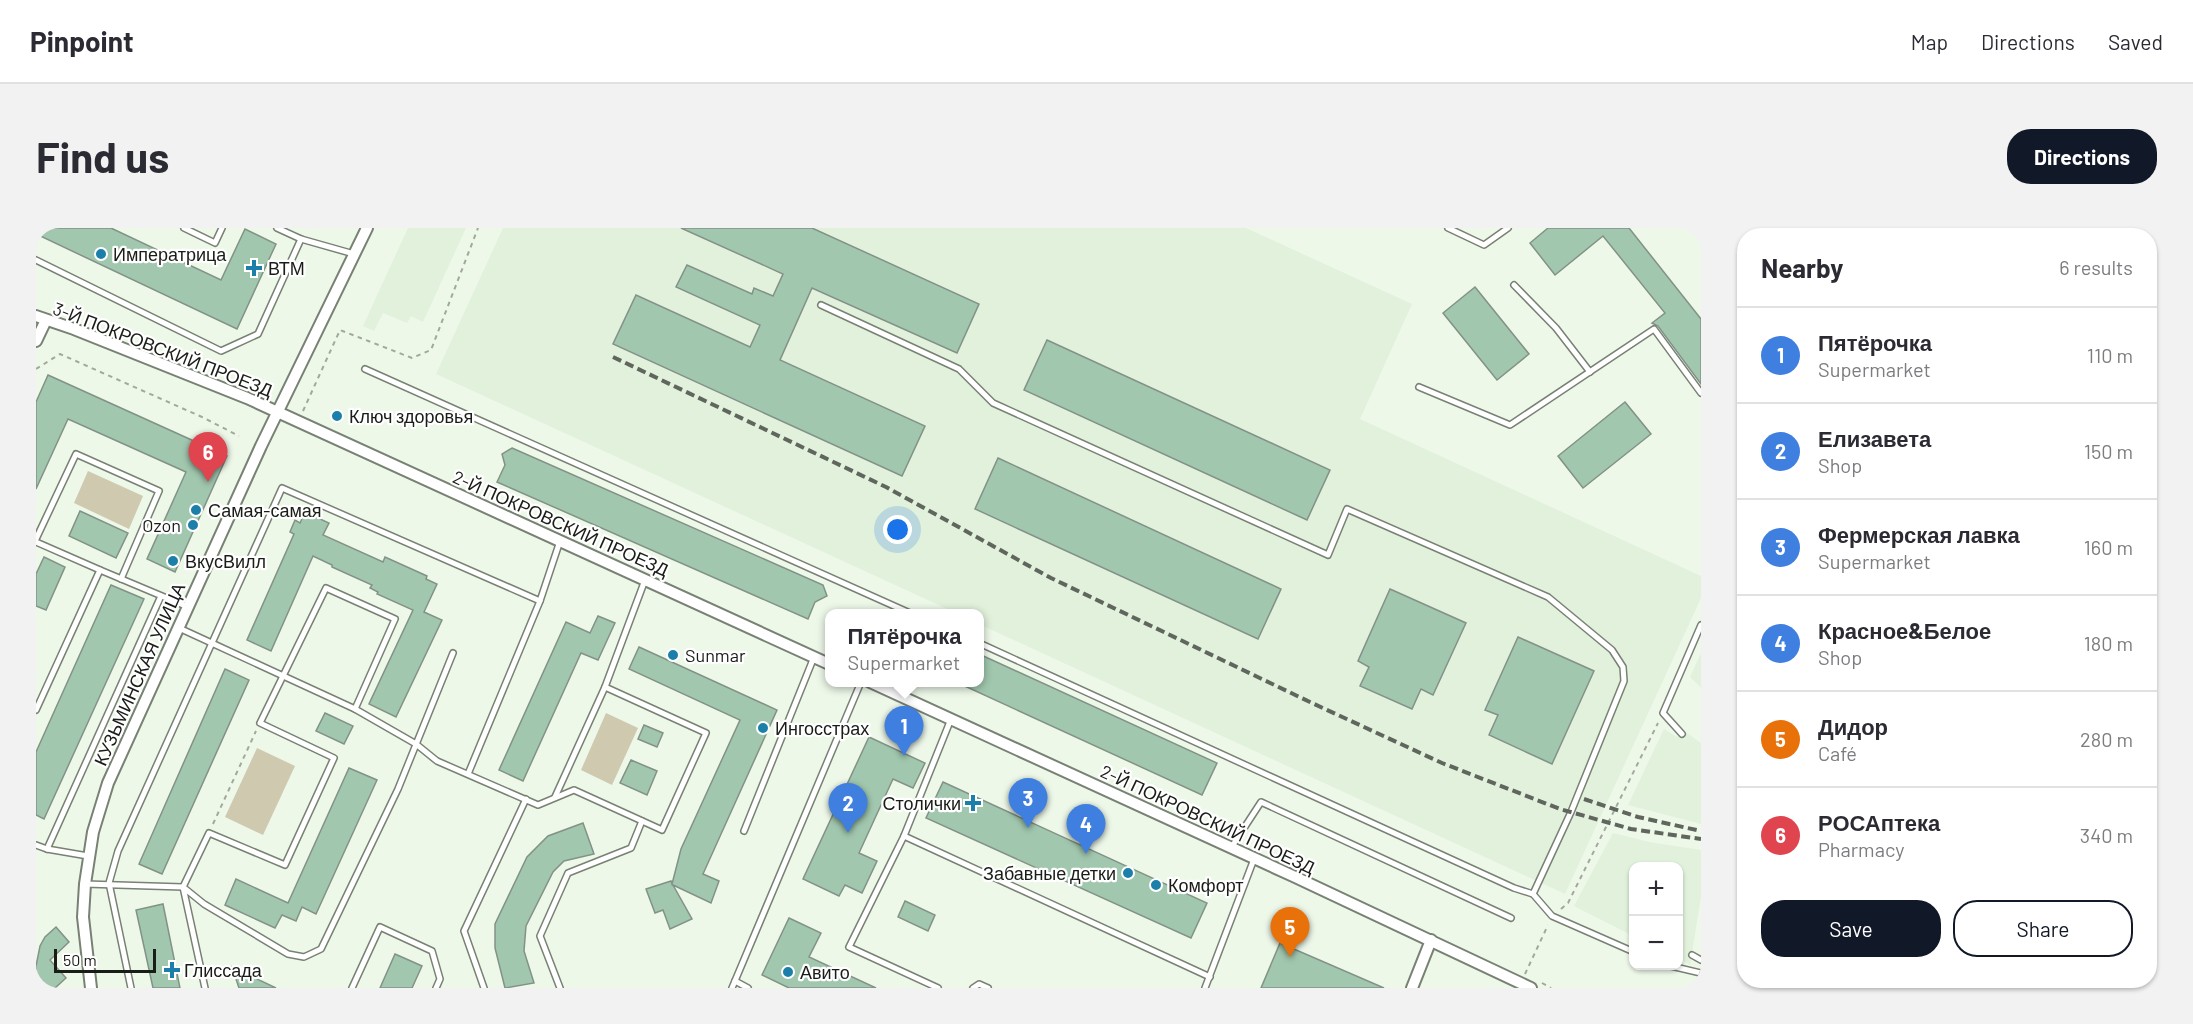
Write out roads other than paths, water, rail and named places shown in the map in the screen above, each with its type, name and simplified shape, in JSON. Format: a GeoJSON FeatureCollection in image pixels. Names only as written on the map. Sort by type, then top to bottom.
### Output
{"type":"FeatureCollection","features":[{"type":"Feature","properties":{"kind":"street","name":"КУЗЬМИНСКАЯ УЛИЦА"},"geometry":{"type":"LineString","coordinates":[[92,988],[83,917],[85,884],[88,856],[108,783],[279,412],[367,228]]}},
{"type":"Feature","properties":{"kind":"street","name":"3-Й ПОКРОВСКИЙ ПРОЕЗД"},"geometry":{"type":"LineString","coordinates":[[41,318],[84,333],[279,412]]}},
{"type":"Feature","properties":{"kind":"street"},"geometry":{"type":"LineString","coordinates":[[36,341],[41,318]]}},
{"type":"Feature","properties":{"kind":"street","name":"2-Й ПОКРОВСКИЙ ПРОЕЗД"},"geometry":{"type":"LineString","coordinates":[[279,412],[825,662]]}},
{"type":"Feature","properties":{"kind":"street","name":"2-Й ПОКРОВСКИЙ ПРОЕЗД"},"geometry":{"type":"LineString","coordinates":[[881,687],[1531,988]]}},
{"type":"Feature","properties":{"kind":"street"},"geometry":{"type":"LineString","coordinates":[[1412,988],[1431,940]]}},
{"type":"Feature","properties":{"kind":"lane"},"geometry":{"type":"LineString","coordinates":[[183,228],[215,243],[222,228]]}},
{"type":"Feature","properties":{"kind":"lane"},"geometry":{"type":"LineString","coordinates":[[277,228],[301,239],[354,254]]}},
{"type":"Feature","properties":{"kind":"lane"},"geometry":{"type":"LineString","coordinates":[[1448,228],[1484,245],[1508,228]]}},
{"type":"Feature","properties":{"kind":"lane"},"geometry":{"type":"LineString","coordinates":[[36,260],[221,351],[258,334],[301,239]]}},
{"type":"Feature","properties":{"kind":"lane"},"geometry":{"type":"LineString","coordinates":[[1514,285],[1556,327],[1590,372]]}},
{"type":"Feature","properties":{"kind":"lane"},"geometry":{"type":"LineString","coordinates":[[821,305],[959,369],[993,403],[1328,555],[1347,509],[1548,597],[1612,650],[1623,667],[1624,681],[1571,812],[1533,894]]}},
{"type":"Feature","properties":{"kind":"lane"},"geometry":{"type":"LineString","coordinates":[[1419,387],[1510,425],[1654,329],[1701,393]]}},
{"type":"Feature","properties":{"kind":"lane"},"geometry":{"type":"LineString","coordinates":[[365,369],[901,609]]}},
{"type":"Feature","properties":{"kind":"lane"},"geometry":{"type":"LineString","coordinates":[[121,579],[159,491],[76,454],[36,541],[100,570],[121,579],[161,596],[188,607]]}},
{"type":"Feature","properties":{"kind":"lane"},"geometry":{"type":"LineString","coordinates":[[131,988],[109,883],[118,851],[282,488],[540,601]]}},
{"type":"Feature","properties":{"kind":"lane"},"geometry":{"type":"LineString","coordinates":[[468,774],[540,601],[561,541]]}},
{"type":"Feature","properties":{"kind":"lane"},"geometry":{"type":"LineString","coordinates":[[36,710],[100,570]]}},
{"type":"Feature","properties":{"kind":"lane"},"geometry":{"type":"LineString","coordinates":[[555,797],[605,687],[645,580]]}},
{"type":"Feature","properties":{"kind":"lane"},"geometry":{"type":"LineString","coordinates":[[205,988],[183,887],[209,833],[285,865],[334,758],[260,723],[326,588],[395,619],[356,710]]}},
{"type":"Feature","properties":{"kind":"lane"},"geometry":{"type":"LineString","coordinates":[[47,849],[161,596]]}},
{"type":"Feature","properties":{"kind":"lane"},"geometry":{"type":"LineString","coordinates":[[1682,734],[1663,712],[1701,625]]}},
{"type":"Feature","properties":{"kind":"lane"},"geometry":{"type":"LineString","coordinates":[[179,627],[356,710],[416,744],[437,761],[538,805],[574,790],[662,830],[706,733],[605,687]]}},
{"type":"Feature","properties":{"kind":"lane"},"geometry":{"type":"LineString","coordinates":[[984,645],[1514,888],[1533,894],[1552,916],[1629,950]]}},
{"type":"Feature","properties":{"kind":"lane"},"geometry":{"type":"LineString","coordinates":[[85,884],[183,887],[204,904],[288,954],[304,957],[321,949],[398,789],[453,653]]}},
{"type":"Feature","properties":{"kind":"lane"},"geometry":{"type":"LineString","coordinates":[[744,831],[814,657]]}},
{"type":"Feature","properties":{"kind":"lane"},"geometry":{"type":"LineString","coordinates":[[732,988],[859,687]]}},
{"type":"Feature","properties":{"kind":"lane"},"geometry":{"type":"LineString","coordinates":[[938,988],[849,947],[904,836],[951,719]]}},
{"type":"Feature","properties":{"kind":"lane"},"geometry":{"type":"LineString","coordinates":[[484,988],[464,931],[526,799]]}},
{"type":"Feature","properties":{"kind":"lane"},"geometry":{"type":"LineString","coordinates":[[1231,848],[1261,802],[1511,918]]}},
{"type":"Feature","properties":{"kind":"lane"},"geometry":{"type":"LineString","coordinates":[[560,988],[540,936],[568,873],[631,848],[642,821]]}},
{"type":"Feature","properties":{"kind":"lane"},"geometry":{"type":"LineString","coordinates":[[904,836],[1210,977]]}},
{"type":"Feature","properties":{"kind":"lane"},"geometry":{"type":"LineString","coordinates":[[36,845],[88,856]]}},
{"type":"Feature","properties":{"kind":"lane"},"geometry":{"type":"LineString","coordinates":[[1205,988],[1254,859]]}},
{"type":"Feature","properties":{"kind":"lane"},"geometry":{"type":"LineString","coordinates":[[352,988],[380,927],[432,951],[440,979],[436,988]]}},
{"type":"Feature","properties":{"kind":"lane"},"geometry":{"type":"LineString","coordinates":[[1692,954],[1701,960]]}},
{"type":"Feature","properties":{"kind":"lane"},"geometry":{"type":"LineString","coordinates":[[1683,969],[1701,973]]}},
{"type":"Feature","properties":{"kind":"lane"},"geometry":{"type":"LineString","coordinates":[[735,981],[748,988]]}},
{"type":"Feature","properties":{"kind":"lane"},"geometry":{"type":"LineString","coordinates":[[974,988],[980,984],[988,988]]}},
{"type":"Feature","properties":{"kind":"railway"},"geometry":{"type":"LineString","coordinates":[[613,357],[886,487],[1051,578],[1442,763],[1560,809],[1631,829],[1701,839]]}},
{"type":"Feature","properties":{"kind":"railway"},"geometry":{"type":"LineString","coordinates":[[1584,799],[1638,817],[1701,831]]}},
{"type":"Feature","properties":{"kind":"place","name":"Императрица"},"geometry":{"type":"Point","coordinates":[101,254]}},
{"type":"Feature","properties":{"kind":"place","name":"ВТМ"},"geometry":{"type":"Point","coordinates":[254,268]}},
{"type":"Feature","properties":{"kind":"place","name":"Ключ здоровья"},"geometry":{"type":"Point","coordinates":[337,416]}},
{"type":"Feature","properties":{"kind":"place","name":"РОСАптека"},"geometry":{"type":"Point","coordinates":[208,482]}},
{"type":"Feature","properties":{"kind":"place","name":"Самая-самая"},"geometry":{"type":"Point","coordinates":[196,510]}},
{"type":"Feature","properties":{"kind":"place","name":"Ozon"},"geometry":{"type":"Point","coordinates":[193,525]}},
{"type":"Feature","properties":{"kind":"place","name":"ВкусВилл"},"geometry":{"type":"Point","coordinates":[173,561]}},
{"type":"Feature","properties":{"kind":"place","name":"Sunmar"},"geometry":{"type":"Point","coordinates":[673,655]}},
{"type":"Feature","properties":{"kind":"place","name":"Ингосстрах"},"geometry":{"type":"Point","coordinates":[763,728]}},
{"type":"Feature","properties":{"kind":"place","name":"Пятёрочка"},"geometry":{"type":"Point","coordinates":[904,756]}},
{"type":"Feature","properties":{"kind":"place","name":"Столички"},"geometry":{"type":"Point","coordinates":[973,803]}},
{"type":"Feature","properties":{"kind":"place","name":"Фермерская лавка"},"geometry":{"type":"Point","coordinates":[1028,828]}},
{"type":"Feature","properties":{"kind":"place","name":"Елизавета"},"geometry":{"type":"Point","coordinates":[848,833]}},
{"type":"Feature","properties":{"kind":"place","name":"Красное&Белое"},"geometry":{"type":"Point","coordinates":[1086,854]}},
{"type":"Feature","properties":{"kind":"place","name":"Забавные детки"},"geometry":{"type":"Point","coordinates":[1128,873]}},
{"type":"Feature","properties":{"kind":"place","name":"Комфорт"},"geometry":{"type":"Point","coordinates":[1156,885]}},
{"type":"Feature","properties":{"kind":"place","name":"Дидор"},"geometry":{"type":"Point","coordinates":[1290,957]}},
{"type":"Feature","properties":{"kind":"place","name":"Глиссада"},"geometry":{"type":"Point","coordinates":[172,970]}},
{"type":"Feature","properties":{"kind":"place","name":"Авито"},"geometry":{"type":"Point","coordinates":[788,972]}}]}
